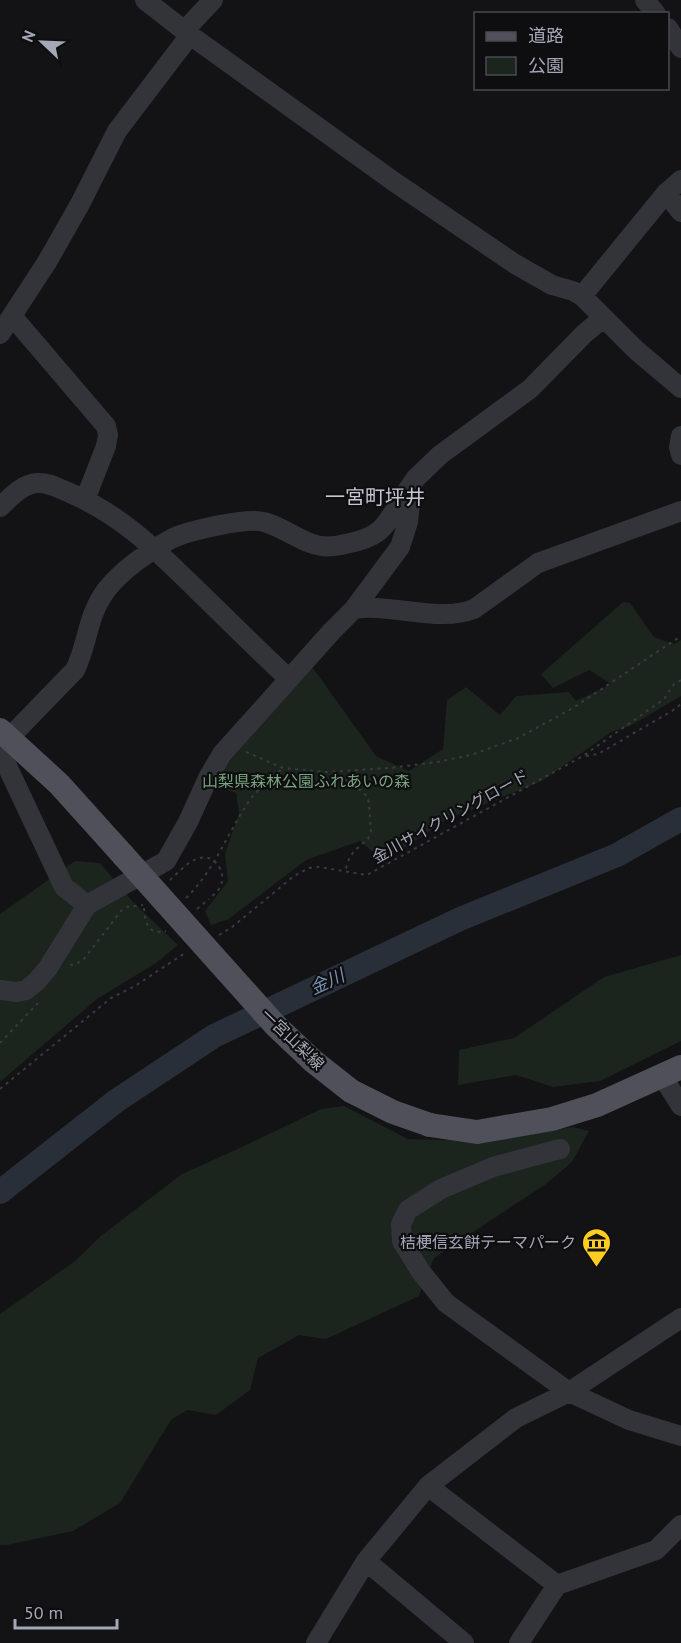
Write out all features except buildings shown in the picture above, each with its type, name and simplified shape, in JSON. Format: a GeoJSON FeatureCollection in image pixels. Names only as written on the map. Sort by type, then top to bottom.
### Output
{"type":"FeatureCollection","features":[{"type":"Feature","properties":{"kind":"main road","name":"一宮山梨線"},"geometry":{"type":"LineString","coordinates":[[3,740],[59,784],[123,855],[153,898],[276,1026],[313,1061],[351,1091],[393,1112],[430,1125],[477,1132],[552,1119],[597,1105],[672,1071]]}},
{"type":"Feature","properties":{"kind":"street"},"geometry":{"type":"LineString","coordinates":[[145,0],[393,182],[515,264],[552,285],[582,296],[636,350],[681,388]]}},
{"type":"Feature","properties":{"kind":"street"},"geometry":{"type":"LineString","coordinates":[[0,334],[47,262],[117,131],[213,0]]}},
{"type":"Feature","properties":{"kind":"street"},"geometry":{"type":"LineString","coordinates":[[645,0],[654,12]]}},
{"type":"Feature","properties":{"kind":"street"},"geometry":{"type":"LineString","coordinates":[[669,30],[681,48]]}},
{"type":"Feature","properties":{"kind":"street"},"geometry":{"type":"LineString","coordinates":[[582,296],[666,194],[681,180]]}},
{"type":"Feature","properties":{"kind":"street"},"geometry":{"type":"LineString","coordinates":[[666,194],[681,212]]}},
{"type":"Feature","properties":{"kind":"street"},"geometry":{"type":"LineString","coordinates":[[12,315],[106,426],[108,435],[106,446],[85,500]]}},
{"type":"Feature","properties":{"kind":"street"},"geometry":{"type":"LineString","coordinates":[[87,905],[64,887],[3,740],[75,669],[80,660],[92,614],[117,577],[154,549],[173,538],[243,521],[263,522],[319,546],[330,547],[363,541],[385,526],[416,478],[440,455],[531,389],[584,334],[603,318]]}},
{"type":"Feature","properties":{"kind":"street"},"geometry":{"type":"LineString","coordinates":[[681,436],[679,447],[681,455]]}},
{"type":"Feature","properties":{"kind":"street"},"geometry":{"type":"LineString","coordinates":[[0,507],[16,492],[38,483],[50,484],[111,514],[154,549],[289,679]]}},
{"type":"Feature","properties":{"kind":"street"},"geometry":{"type":"LineString","coordinates":[[0,990],[17,992],[26,990],[36,982],[53,960],[87,905],[166,861],[222,754],[354,609],[400,547],[408,522],[410,503],[405,494]]}},
{"type":"Feature","properties":{"kind":"street"},"geometry":{"type":"LineString","coordinates":[[354,609],[367,607],[423,613],[463,614],[474,609],[538,563],[681,511]]}},
{"type":"Feature","properties":{"kind":"street"},"geometry":{"type":"LineString","coordinates":[[672,1071],[681,1106]]}},
{"type":"Feature","properties":{"kind":"street"},"geometry":{"type":"LineString","coordinates":[[560,1149],[493,1167],[441,1189],[408,1210],[401,1224],[402,1241],[421,1272],[446,1303],[569,1392],[629,1420],[681,1436]]}},
{"type":"Feature","properties":{"kind":"street"},"geometry":{"type":"LineString","coordinates":[[316,1643],[366,1561],[428,1486],[516,1418],[569,1392],[681,1318]]}},
{"type":"Feature","properties":{"kind":"street"},"geometry":{"type":"LineString","coordinates":[[428,1486],[557,1585]]}},
{"type":"Feature","properties":{"kind":"street"},"geometry":{"type":"LineString","coordinates":[[519,1643],[557,1585],[656,1550],[681,1526]]}},
{"type":"Feature","properties":{"kind":"street"},"geometry":{"type":"LineString","coordinates":[[366,1561],[464,1643]]}},
{"type":"Feature","properties":{"kind":"path"},"geometry":{"type":"LineString","coordinates":[[230,745],[284,768],[331,772],[437,762],[494,748],[518,738],[573,708],[681,636]]}},
{"type":"Feature","properties":{"kind":"path","name":"金川サイクリングロード"},"geometry":{"type":"LineString","coordinates":[[211,939],[231,928],[294,876],[309,868],[319,867],[367,875],[583,756],[664,699],[674,684],[681,680]]}},
{"type":"Feature","properties":{"kind":"path","name":"金川サイクリングロード"},"geometry":{"type":"LineString","coordinates":[[583,756],[598,754],[681,704]]}},
{"type":"Feature","properties":{"kind":"path"},"geometry":{"type":"LineString","coordinates":[[184,899],[205,875],[253,796],[284,768]]}},
{"type":"Feature","properties":{"kind":"path"},"geometry":{"type":"LineString","coordinates":[[331,772],[353,784],[367,796],[369,803],[371,832],[368,839],[354,851],[345,871]]}},
{"type":"Feature","properties":{"kind":"path"},"geometry":{"type":"LineString","coordinates":[[53,960],[67,965],[76,964],[84,959],[121,911],[153,898],[196,858],[203,857],[217,863],[223,875],[217,892],[209,899]]}},
{"type":"Feature","properties":{"kind":"path"},"geometry":{"type":"LineString","coordinates":[[0,1089],[111,998],[135,986],[191,949]]}},
{"type":"Feature","properties":{"kind":"path"},"geometry":{"type":"LineString","coordinates":[[0,1043],[39,1002],[36,982]]}},
{"type":"Feature","properties":{"kind":"green space","name":"山梨県森林公園ふれあいの森"},"geometry":{"type":"Polygon","coordinates":[[[623,602],[630,603],[654,637],[674,644],[681,640],[681,696],[630,726],[611,732],[542,781],[446,820],[403,849],[379,857],[360,841],[306,860],[229,919],[211,925],[205,911],[228,881],[225,854],[239,813],[236,793],[222,788],[221,772],[289,689],[313,668],[376,756],[409,771],[443,749],[447,700],[466,687],[500,715],[516,696],[569,692],[576,701],[611,684],[589,670],[553,688],[541,674],[623,602]]]}},
{"type":"Feature","properties":{"kind":"green space"},"geometry":{"type":"Polygon","coordinates":[[[75,861],[100,863],[133,902],[178,945],[156,963],[97,999],[0,1082],[0,914],[75,861]]]}},
{"type":"Feature","properties":{"kind":"green space"},"geometry":{"type":"Polygon","coordinates":[[[681,955],[681,1041],[600,1081],[553,1087],[516,1075],[458,1085],[459,1050],[514,1038],[604,977],[681,955]]]}},
{"type":"Feature","properties":{"kind":"green space"},"geometry":{"type":"Polygon","coordinates":[[[344,1106],[408,1139],[492,1141],[573,1127],[589,1131],[572,1162],[546,1184],[434,1258],[419,1296],[326,1339],[299,1335],[258,1358],[250,1390],[216,1415],[187,1410],[171,1420],[120,1503],[73,1531],[0,1545],[0,1314],[75,1261],[102,1235],[182,1174],[321,1109],[344,1106]]]}},
{"type":"Feature","properties":{"kind":"waterway","name":"金川"},"geometry":{"type":"LineString","coordinates":[[0,1192],[116,1101],[214,1036],[460,919],[617,855],[681,819]]}},
{"type":"Feature","properties":{"kind":"place","name":"桔梗信玄餅テーマパーク"},"geometry":{"type":"Point","coordinates":[597,1268]}},
{"type":"Feature","properties":{"kind":"district","name":"一宮町坪井"},"geometry":{"type":"Point","coordinates":[375,497]}}]}
